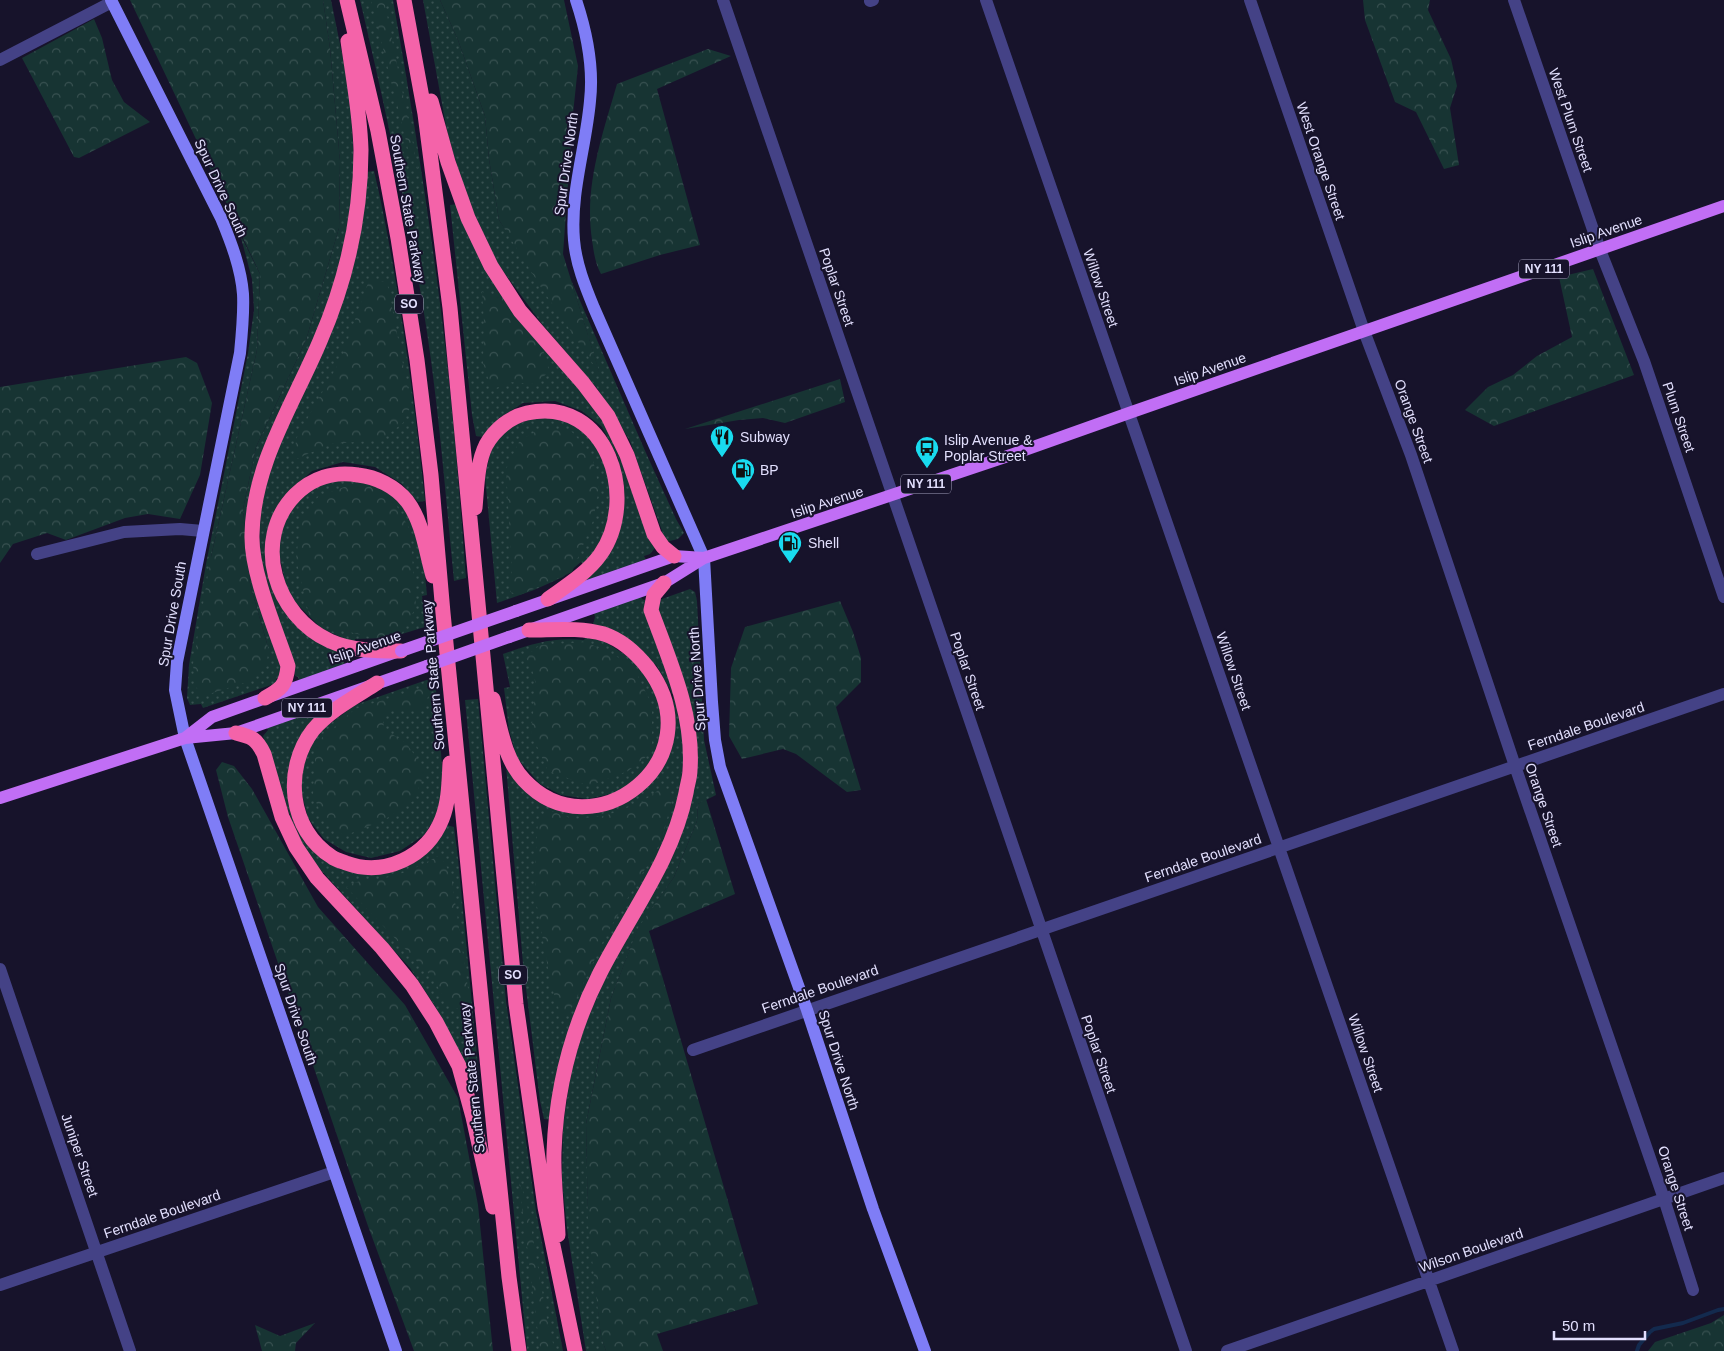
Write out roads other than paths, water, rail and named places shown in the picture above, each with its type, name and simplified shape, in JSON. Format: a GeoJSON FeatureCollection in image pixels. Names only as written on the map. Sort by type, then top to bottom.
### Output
{"type":"FeatureCollection","features":[{"type":"Feature","properties":{"kind":"highway"},"geometry":{"type":"LineString","coordinates":[[265,698],[281,688],[287,678],[288,666],[258,574],[252,538],[254,505],[262,470],[275,436],[321,340],[338,296],[350,251],[358,200],[360,150],[357,102],[341,0]]}},
{"type":"Feature","properties":{"kind":"highway","name":"Southern State Parkway"},"geometry":{"type":"LineString","coordinates":[[347,0],[378,131],[398,238],[432,475],[453,722],[509,1277],[519,1351]]}},
{"type":"Feature","properties":{"kind":"highway"},"geometry":{"type":"LineString","coordinates":[[406,6],[448,162],[468,218],[491,266],[520,310],[583,383],[608,416],[627,455],[654,534],[663,547],[674,556]]}},
{"type":"Feature","properties":{"kind":"highway","name":"Southern State Parkway"},"geometry":{"type":"LineString","coordinates":[[406,6],[438,202],[450,308],[516,1004],[545,1207],[575,1351]]}},
{"type":"Feature","properties":{"kind":"highway"},"geometry":{"type":"LineString","coordinates":[[472,544],[479,466],[486,444],[499,428],[515,416],[537,411],[559,412],[579,419],[596,434],[608,456],[616,480],[617,508],[611,534],[600,555],[582,573],[548,599]]}},
{"type":"Feature","properties":{"kind":"highway"},"geometry":{"type":"LineString","coordinates":[[401,651],[374,651],[351,648],[329,640],[312,630],[295,613],[281,594],[274,571],[272,548],[276,523],[288,502],[306,485],[326,476],[349,474],[371,476],[389,486],[406,501],[418,521],[443,613]]}},
{"type":"Feature","properties":{"kind":"highway"},"geometry":{"type":"LineString","coordinates":[[561,1289],[554,1152],[559,1102],[566,1063],[580,1019],[599,974],[668,851],[682,812],[690,771],[690,734],[681,692],[652,610],[654,596],[664,583]]}},
{"type":"Feature","properties":{"kind":"highway"},"geometry":{"type":"LineString","coordinates":[[482,660],[508,756],[524,780],[543,796],[564,804],[588,806],[610,802],[630,792],[648,777],[661,758],[668,733],[667,706],[659,682],[628,646],[606,635],[583,629],[529,630]]}},
{"type":"Feature","properties":{"kind":"highway"},"geometry":{"type":"LineString","coordinates":[[377,683],[328,715],[312,731],[300,753],[294,775],[294,798],[301,821],[314,842],[332,858],[353,865],[376,868],[398,863],[417,852],[434,836],[443,818],[448,792],[453,722]]}},
{"type":"Feature","properties":{"kind":"highway"},"geometry":{"type":"LineString","coordinates":[[236,733],[253,738],[264,754],[282,817],[296,847],[317,878],[382,948],[412,985],[436,1022],[454,1057],[473,1117],[509,1277]]}},
{"type":"Feature","properties":{"kind":"main road","name":"Islip Avenue"},"geometry":{"type":"LineString","coordinates":[[0,798],[184,738],[236,733],[664,583],[704,558],[893,496],[1724,206]]}},
{"type":"Feature","properties":{"kind":"main road","name":"Islip Avenue"},"geometry":{"type":"LineString","coordinates":[[184,738],[212,717],[548,599],[674,556],[704,558]]}},
{"type":"Feature","properties":{"kind":"street","name":"Spur Drive North"},"geometry":{"type":"LineString","coordinates":[[576,0],[589,48],[591,74],[590,100],[573,211],[576,257],[582,279],[594,308],[704,558],[712,702],[715,740],[720,766],[807,1010],[873,1209],[925,1351]]}},
{"type":"Feature","properties":{"kind":"street","name":"Poplar Street"},"geometry":{"type":"LineString","coordinates":[[722,0],[1186,1351]]}},
{"type":"Feature","properties":{"kind":"street","name":"Willow Street"},"geometry":{"type":"LineString","coordinates":[[986,0],[1453,1351]]}},
{"type":"Feature","properties":{"kind":"street","name":"West Orange Street"},"geometry":{"type":"LineString","coordinates":[[1250,0],[1364,331]]}},
{"type":"Feature","properties":{"kind":"street","name":"West Plum Street"},"geometry":{"type":"LineString","coordinates":[[1514,0],[1600,250]]}},
{"type":"Feature","properties":{"kind":"street"},"geometry":{"type":"LineString","coordinates":[[0,60],[112,1]]}},
{"type":"Feature","properties":{"kind":"street","name":"Spur Drive South"},"geometry":{"type":"LineString","coordinates":[[112,1],[221,218],[232,243],[243,292],[243,326],[240,353],[177,662],[175,690],[184,738],[396,1351]]}},
{"type":"Feature","properties":{"kind":"street","name":"Plum Street"},"geometry":{"type":"LineString","coordinates":[[1600,250],[1644,361],[1724,597]]}},
{"type":"Feature","properties":{"kind":"street","name":"Orange Street"},"geometry":{"type":"LineString","coordinates":[[1364,331],[1411,455],[1515,766],[1664,1199],[1693,1290]]}},
{"type":"Feature","properties":{"kind":"street"},"geometry":{"type":"LineString","coordinates":[[37,554],[124,532],[180,529],[203,531]]}},
{"type":"Feature","properties":{"kind":"street","name":"Ferndale Boulevard"},"geometry":{"type":"LineString","coordinates":[[692,1050],[1724,694]]}},
{"type":"Feature","properties":{"kind":"street","name":"Juniper Street"},"geometry":{"type":"LineString","coordinates":[[0,968],[130,1351]]}},
{"type":"Feature","properties":{"kind":"street","name":"Ferndale Boulevard"},"geometry":{"type":"LineString","coordinates":[[0,1285],[334,1172]]}},
{"type":"Feature","properties":{"kind":"street","name":"Wilson Boulevard"},"geometry":{"type":"LineString","coordinates":[[1227,1351],[1724,1178]]}},
{"type":"Feature","properties":{"kind":"waterway"},"geometry":{"type":"LineString","coordinates":[[1637,1351],[1639,1345],[1654,1329],[1683,1323],[1724,1309]]}},
{"type":"Feature","properties":{"kind":"place","name":"Subway"},"geometry":{"type":"Point","coordinates":[722,458]}},
{"type":"Feature","properties":{"kind":"place","name":"Islip Avenue & Poplar Street"},"geometry":{"type":"Point","coordinates":[927,469]}},
{"type":"Feature","properties":{"kind":"place","name":"BP"},"geometry":{"type":"Point","coordinates":[743,491]}},
{"type":"Feature","properties":{"kind":"place","name":"Shell"},"geometry":{"type":"Point","coordinates":[790,564]}}]}
